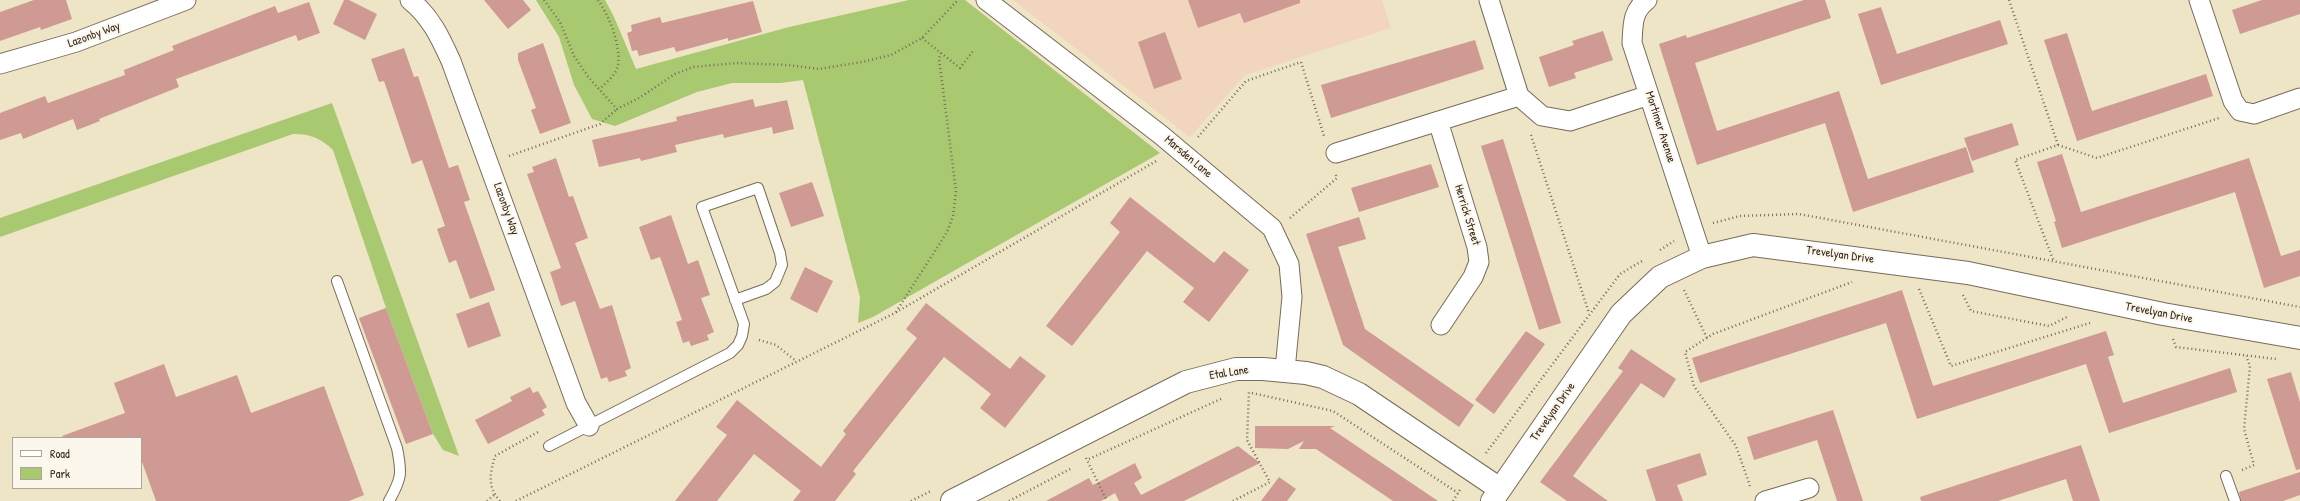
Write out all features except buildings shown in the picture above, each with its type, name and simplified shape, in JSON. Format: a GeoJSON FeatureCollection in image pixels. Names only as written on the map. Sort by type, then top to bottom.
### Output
{"type":"FeatureCollection","features":[{"type":"Feature","properties":{"kind":"street","name":"Lazonby Way"},"geometry":{"type":"LineString","coordinates":[[0,64],[76,42],[186,0]]}},
{"type":"Feature","properties":{"kind":"street","name":"Lazonby Way"},"geometry":{"type":"LineString","coordinates":[[410,0],[424,11],[436,28],[451,61],[576,403],[588,426]]}},
{"type":"Feature","properties":{"kind":"street","name":"Marsden Lane"},"geometry":{"type":"LineString","coordinates":[[986,0],[1182,152],[1272,228],[1289,264],[1292,297],[1286,370]]}},
{"type":"Feature","properties":{"kind":"street"},"geometry":{"type":"LineString","coordinates":[[1489,0],[1519,96],[1542,116],[1570,121],[1650,95]]}},
{"type":"Feature","properties":{"kind":"street","name":"Mortimer Avenue"},"geometry":{"type":"LineString","coordinates":[[1647,0],[1637,7],[1633,24],[1632,42],[1702,257]]}},
{"type":"Feature","properties":{"kind":"street"},"geometry":{"type":"LineString","coordinates":[[2199,0],[2233,101],[2240,111],[2254,114],[2300,98]]}},
{"type":"Feature","properties":{"kind":"street"},"geometry":{"type":"LineString","coordinates":[[1331,153],[1519,96]]}},
{"type":"Feature","properties":{"kind":"street","name":"Herrick Street"},"geometry":{"type":"LineString","coordinates":[[1438,121],[1477,247],[1479,262],[1473,277],[1441,325]]}},
{"type":"Feature","properties":{"kind":"street","name":"Trevelyan Drive"},"geometry":{"type":"LineString","coordinates":[[1496,495],[1621,314],[1660,277],[1702,257],[1754,245],[1826,253],[1968,273],[2163,314],[2300,338]]}},
{"type":"Feature","properties":{"kind":"street","name":"Etal Lane"},"geometry":{"type":"LineString","coordinates":[[949,497],[1076,438],[1186,382],[1236,369],[1286,370],[1323,377],[1359,394],[1473,471],[1496,495]]}},
{"type":"Feature","properties":{"kind":"street"},"geometry":{"type":"LineString","coordinates":[[1765,501],[1809,488]]}},
{"type":"Feature","properties":{"kind":"lane"},"geometry":{"type":"LineString","coordinates":[[549,446],[730,353],[738,345],[742,336],[744,324],[735,300],[702,207],[758,188],[780,253],[782,265],[775,282],[766,289],[735,300]]}},
{"type":"Feature","properties":{"kind":"lane"},"geometry":{"type":"LineString","coordinates":[[337,281],[398,448],[402,470],[398,485],[390,501]]}},
{"type":"Feature","properties":{"kind":"lane"},"geometry":{"type":"LineString","coordinates":[[2226,476],[2235,501]]}},
{"type":"Feature","properties":{"kind":"path"},"geometry":{"type":"LineString","coordinates":[[544,0],[560,22],[574,56],[599,90],[617,109]]}},
{"type":"Feature","properties":{"kind":"path"},"geometry":{"type":"LineString","coordinates":[[598,0],[606,12],[614,38],[618,66],[611,79],[599,90]]}},
{"type":"Feature","properties":{"kind":"path"},"geometry":{"type":"LineString","coordinates":[[489,164],[600,124],[617,109],[639,98],[675,74],[693,67],[736,63],[788,65],[819,69],[862,62],[891,54],[922,38],[958,0]]}},
{"type":"Feature","properties":{"kind":"path"},"geometry":{"type":"LineString","coordinates":[[2009,0],[2058,144]]}},
{"type":"Feature","properties":{"kind":"path"},"geometry":{"type":"LineString","coordinates":[[922,38],[960,68],[973,51]]}},
{"type":"Feature","properties":{"kind":"path"},"geometry":{"type":"LineString","coordinates":[[895,313],[947,232],[953,216],[956,192],[939,58],[941,52]]}},
{"type":"Feature","properties":{"kind":"path"},"geometry":{"type":"LineString","coordinates":[[516,501],[895,313],[1168,155],[1182,152],[1192,143],[1246,81],[1301,62],[1331,153],[1337,178],[1288,219],[1272,228]]}},
{"type":"Feature","properties":{"kind":"path"},"geometry":{"type":"LineString","coordinates":[[2054,263],[2015,160],[2058,144],[2097,158],[2240,111]]}},
{"type":"Feature","properties":{"kind":"path"},"geometry":{"type":"LineString","coordinates":[[1531,133],[1589,313]]}},
{"type":"Feature","properties":{"kind":"path"},"geometry":{"type":"LineString","coordinates":[[1653,254],[1693,229],[1740,216],[1799,214],[2054,263],[2300,307]]}},
{"type":"Feature","properties":{"kind":"path"},"geometry":{"type":"LineString","coordinates":[[1453,501],[1486,453],[1589,313],[1620,274],[1646,258]]}},
{"type":"Feature","properties":{"kind":"path"},"geometry":{"type":"LineString","coordinates":[[1675,270],[1707,338]]}},
{"type":"Feature","properties":{"kind":"path"},"geometry":{"type":"LineString","coordinates":[[1750,487],[1736,446],[1694,386],[1685,352],[1707,338],[1858,280]]}},
{"type":"Feature","properties":{"kind":"path"},"geometry":{"type":"LineString","coordinates":[[1917,286],[1951,366],[2097,321]]}},
{"type":"Feature","properties":{"kind":"path"},"geometry":{"type":"LineString","coordinates":[[742,336],[776,345],[796,361]]}},
{"type":"Feature","properties":{"kind":"path"},"geometry":{"type":"LineString","coordinates":[[2226,476],[2254,465],[2244,429],[2250,366],[2246,356]]}},
{"type":"Feature","properties":{"kind":"path"},"geometry":{"type":"LineString","coordinates":[[1234,501],[1270,482],[1247,440],[1249,369]]}},
{"type":"Feature","properties":{"kind":"path"},"geometry":{"type":"LineString","coordinates":[[1243,393],[1334,411],[1458,493]]}},
{"type":"Feature","properties":{"kind":"path"},"geometry":{"type":"LineString","coordinates":[[1081,464],[1224,397]]}},
{"type":"Feature","properties":{"kind":"path"},"geometry":{"type":"LineString","coordinates":[[500,501],[494,495],[490,473],[496,456],[540,430],[549,446]]}},
{"type":"Feature","properties":{"kind":"path"},"geometry":{"type":"LineString","coordinates":[[1076,438],[1107,501]]}},
{"type":"Feature","properties":{"kind":"path"},"geometry":{"type":"LineString","coordinates":[[1480,449],[1486,453]]}},
{"type":"Feature","properties":{"kind":"path"},"geometry":{"type":"LineString","coordinates":[[1009,501],[1074,467]]}},
{"type":"Feature","properties":{"kind":"path"},"geometry":{"type":"LineString","coordinates":[[487,501],[494,495]]}},
{"type":"Feature","properties":{"kind":"path"},"geometry":{"type":"LineString","coordinates":[[911,501],[949,497]]}},
{"type":"Feature","properties":{"kind":"shaded area"},"geometry":{"type":"Polygon","coordinates":[[[1013,0],[1382,0],[1391,28],[1245,75],[1190,137],[1013,0]]]}},
{"type":"Feature","properties":{"kind":"green space"},"geometry":{"type":"Polygon","coordinates":[[[536,0],[605,0],[614,17],[636,69],[789,27],[909,0],[965,0],[1160,153],[873,317],[858,323],[860,297],[803,80],[781,83],[732,83],[697,92],[615,126],[592,119],[574,85],[559,37],[536,0]]]}},
{"type":"Feature","properties":{"kind":"green space"},"geometry":{"type":"Polygon","coordinates":[[[332,103],[459,456],[443,450],[433,434],[386,308],[333,150],[324,142],[305,135],[293,134],[0,237],[0,218],[332,103]]]}}]}
